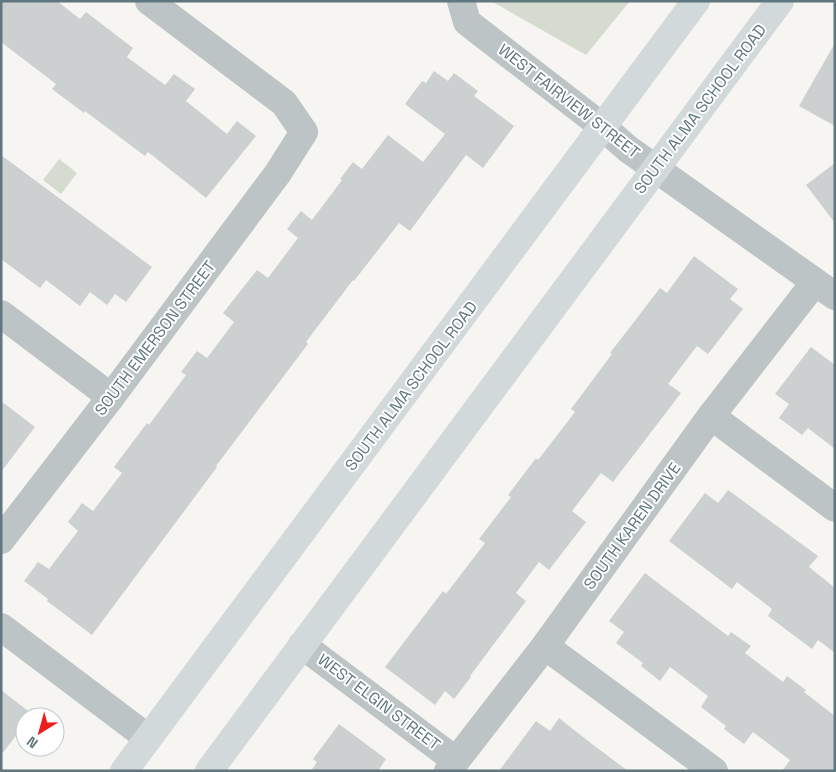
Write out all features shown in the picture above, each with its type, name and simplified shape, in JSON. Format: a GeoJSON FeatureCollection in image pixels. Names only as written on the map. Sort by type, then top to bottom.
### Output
{"type":"FeatureCollection","features":[{"type":"Feature","properties":{"kind":"main road","name":"SOUTH ALMA SCHOOL ROAD"},"geometry":{"type":"LineString","coordinates":[[124,771],[696,1]]}},
{"type":"Feature","properties":{"kind":"main road","name":"SOUTH ALMA SCHOOL ROAD"},"geometry":{"type":"LineString","coordinates":[[209,771],[780,1]]}},
{"type":"Feature","properties":{"kind":"street","name":"SOUTH EMERSON STREET"},"geometry":{"type":"LineString","coordinates":[[1,540],[111,397],[278,173],[304,132],[284,103],[149,1]]}},
{"type":"Feature","properties":{"kind":"street","name":"WEST FAIRVIEW STREET"},"geometry":{"type":"LineString","coordinates":[[460,1],[468,22],[603,127],[628,149],[825,289]]}},
{"type":"Feature","properties":{"kind":"street","name":"SOUTH KAREN DRIVE"},"geometry":{"type":"LineString","coordinates":[[452,765],[545,646],[712,416],[825,289]]}},
{"type":"Feature","properties":{"kind":"street"},"geometry":{"type":"LineString","coordinates":[[1,314],[111,397]]}},
{"type":"Feature","properties":{"kind":"street"},"geometry":{"type":"LineString","coordinates":[[712,416],[835,508]]}},
{"type":"Feature","properties":{"kind":"street"},"geometry":{"type":"LineString","coordinates":[[1,627],[148,738]]}},
{"type":"Feature","properties":{"kind":"street","name":"WEST ELGIN STREET"},"geometry":{"type":"LineString","coordinates":[[302,645],[452,765]]}},
{"type":"Feature","properties":{"kind":"street"},"geometry":{"type":"LineString","coordinates":[[545,646],[714,771]]}},
{"type":"Feature","properties":{"kind":"shaded area"},"geometry":{"type":"Polygon","coordinates":[[[491,1],[630,1],[586,55],[491,1]]]}},
{"type":"Feature","properties":{"kind":"shaded area"},"geometry":{"type":"Polygon","coordinates":[[[59,159],[77,173],[61,194],[43,180],[59,159]]]}},
{"type":"Feature","properties":{"kind":"building"},"geometry":{"type":"Polygon","coordinates":[[[1,1],[57,1],[80,19],[86,12],[133,48],[127,57],[165,85],[174,74],[195,89],[186,101],[227,134],[237,121],[256,136],[206,198],[148,152],[145,156],[52,89],[56,84],[1,42],[1,1]]]}},
{"type":"Feature","properties":{"kind":"building"},"geometry":{"type":"Polygon","coordinates":[[[835,43],[835,126],[799,106],[835,43]]]}},
{"type":"Feature","properties":{"kind":"building"},"geometry":{"type":"Polygon","coordinates":[[[434,71],[448,81],[454,73],[478,91],[474,96],[514,126],[483,168],[466,155],[410,231],[399,223],[306,342],[308,344],[92,635],[24,581],[38,562],[49,569],[78,531],[68,522],[82,503],[93,511],[122,473],[114,467],[147,423],[149,425],[186,375],[181,372],[197,351],[207,358],[234,322],[223,313],[257,270],[268,278],[298,238],[287,229],[301,211],[312,220],[353,162],[362,169],[388,135],[423,162],[445,134],[405,104],[422,81],[426,83],[434,71]]]}},
{"type":"Feature","properties":{"kind":"building"},"geometry":{"type":"Polygon","coordinates":[[[1,155],[152,267],[126,302],[115,294],[107,305],[90,292],[80,306],[46,280],[40,288],[1,259],[1,155]]]}},
{"type":"Feature","properties":{"kind":"building"},"geometry":{"type":"Polygon","coordinates":[[[835,163],[835,223],[806,185],[835,163]]]}},
{"type":"Feature","properties":{"kind":"building"},"geometry":{"type":"Polygon","coordinates":[[[694,256],[738,289],[730,299],[743,309],[708,354],[697,346],[668,384],[681,393],[613,482],[601,473],[572,511],[586,522],[549,570],[539,562],[516,593],[526,601],[454,699],[445,691],[435,705],[385,667],[443,591],[446,594],[485,543],[479,539],[511,497],[508,495],[575,412],[571,409],[612,354],[610,353],[660,288],[667,293],[694,256]]]}},
{"type":"Feature","properties":{"kind":"building"},"geometry":{"type":"Polygon","coordinates":[[[811,347],[835,365],[835,449],[808,428],[802,435],[779,418],[789,404],[775,394],[811,347]]]}},
{"type":"Feature","properties":{"kind":"building"},"geometry":{"type":"Polygon","coordinates":[[[1,401],[35,427],[1,472],[1,401]]]}},
{"type":"Feature","properties":{"kind":"building"},"geometry":{"type":"Polygon","coordinates":[[[728,490],[818,556],[809,567],[835,588],[835,653],[818,640],[812,649],[768,616],[772,609],[737,582],[732,589],[669,541],[705,493],[718,503],[728,490]]]}},
{"type":"Feature","properties":{"kind":"building"},"geometry":{"type":"Polygon","coordinates":[[[645,573],[728,636],[731,632],[751,646],[745,653],[783,682],[787,676],[835,716],[835,771],[782,771],[790,760],[753,732],[744,744],[724,729],[726,726],[701,707],[708,696],[670,667],[660,681],[641,666],[643,663],[616,643],[624,632],[609,621],[645,573]]]}},
{"type":"Feature","properties":{"kind":"building"},"geometry":{"type":"Polygon","coordinates":[[[1,690],[23,707],[15,707],[15,737],[1,755],[1,690]]]}},
{"type":"Feature","properties":{"kind":"building"},"geometry":{"type":"Polygon","coordinates":[[[559,718],[628,771],[499,771],[536,721],[550,731],[559,718]]]}},
{"type":"Feature","properties":{"kind":"building"},"geometry":{"type":"Polygon","coordinates":[[[339,724],[386,759],[378,771],[311,771],[317,762],[313,759],[339,724]]]}}]}
